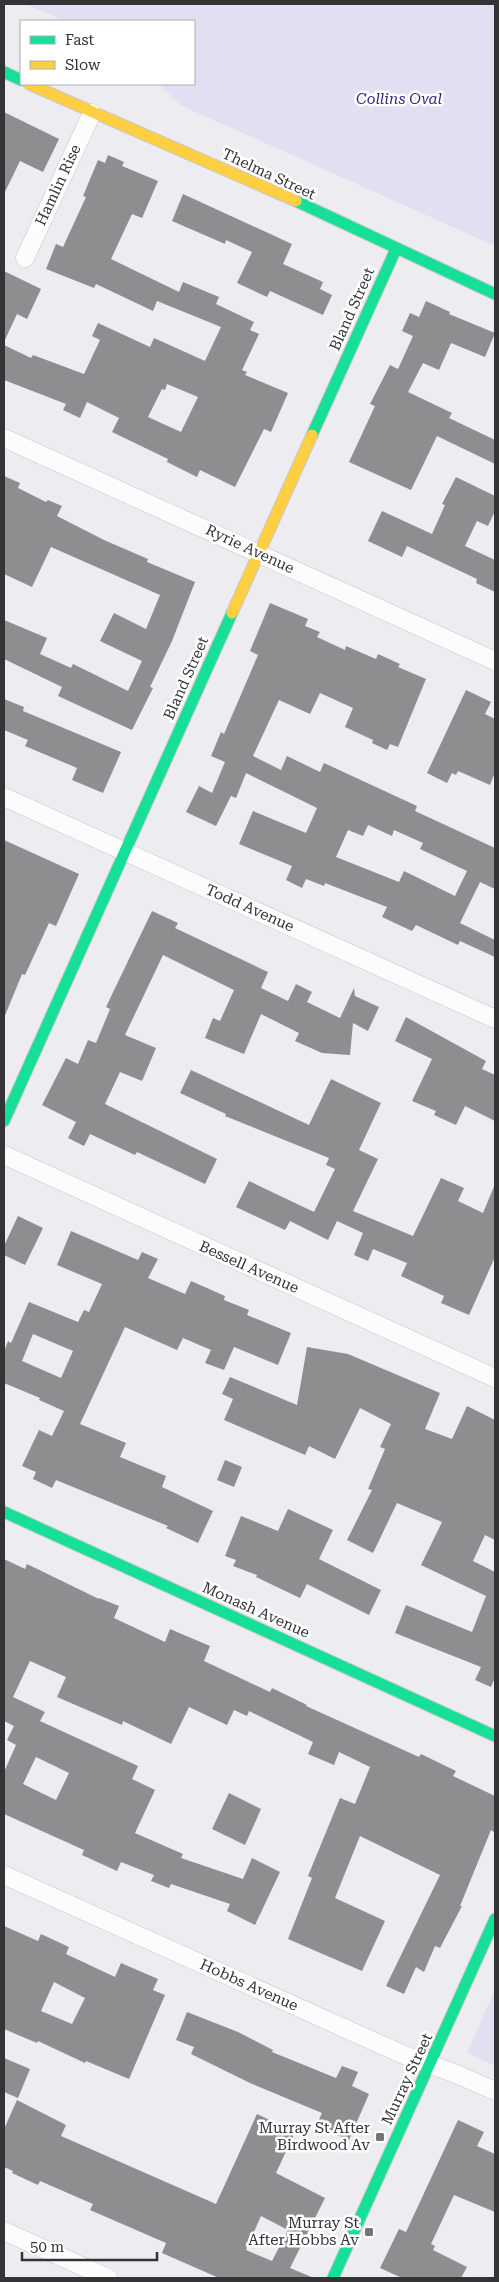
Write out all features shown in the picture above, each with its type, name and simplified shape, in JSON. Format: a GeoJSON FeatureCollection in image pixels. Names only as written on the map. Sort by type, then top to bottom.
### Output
{"type":"FeatureCollection","features":[{"type":"Feature","properties":{"kind":"street"},"geometry":{"type":"LineString","coordinates":[[4,72],[20,80]]}},
{"type":"Feature","properties":{"kind":"street","name":"Thelma Street"},"geometry":{"type":"LineString","coordinates":[[32,85],[237,174],[495,294]]}},
{"type":"Feature","properties":{"kind":"street","name":"Hamlin Rise"},"geometry":{"type":"LineString","coordinates":[[25,258],[92,112]]}},
{"type":"Feature","properties":{"kind":"street","name":"Bland Street"},"geometry":{"type":"LineString","coordinates":[[4,1121],[396,249]]}},
{"type":"Feature","properties":{"kind":"street","name":"Ryrie Avenue"},"geometry":{"type":"LineString","coordinates":[[4,438],[495,661]]}},
{"type":"Feature","properties":{"kind":"street","name":"Todd Avenue"},"geometry":{"type":"LineString","coordinates":[[4,797],[495,1019]]}},
{"type":"Feature","properties":{"kind":"street","name":"Bessell Avenue"},"geometry":{"type":"LineString","coordinates":[[4,1155],[495,1378]]}},
{"type":"Feature","properties":{"kind":"street","name":"Monash Avenue"},"geometry":{"type":"LineString","coordinates":[[4,1512],[495,1736]]}},
{"type":"Feature","properties":{"kind":"street","name":"Hobbs Avenue"},"geometry":{"type":"LineString","coordinates":[[4,1874],[404,2055],[454,2072],[495,2091]]}},
{"type":"Feature","properties":{"kind":"street","name":"Murray Street"},"geometry":{"type":"LineString","coordinates":[[333,2278],[495,1919]]}},
{"type":"Feature","properties":{"kind":"street"},"geometry":{"type":"LineString","coordinates":[[4,2231],[108,2278]]}},
{"type":"Feature","properties":{"kind":"green space","name":"Collins Oval"},"geometry":{"type":"Polygon","coordinates":[[[25,4],[495,4],[495,246],[180,105],[161,86],[195,85],[195,20],[63,20],[25,4]]]}},
{"type":"Feature","properties":{"kind":"green space"},"geometry":{"type":"Polygon","coordinates":[[[495,1990],[495,2066],[467,2053],[495,1990]]]}},
{"type":"Feature","properties":{"kind":"building"},"geometry":{"type":"Polygon","coordinates":[[[4,112],[59,139],[43,172],[20,161],[4,194],[4,112]]]}},
{"type":"Feature","properties":{"kind":"building"},"geometry":{"type":"Polygon","coordinates":[[[108,155],[124,162],[122,166],[158,181],[142,218],[132,214],[111,259],[179,292],[183,282],[219,297],[216,304],[254,322],[250,330],[259,334],[242,370],[247,372],[245,375],[288,393],[271,432],[264,429],[235,487],[200,470],[197,477],[167,462],[168,459],[112,432],[119,418],[87,402],[80,418],[63,410],[66,404],[4,380],[4,345],[31,358],[33,355],[84,374],[100,340],[92,336],[98,323],[150,347],[154,338],[205,361],[221,327],[157,301],[153,311],[96,284],[94,288],[46,269],[56,244],[63,247],[86,197],[83,196],[98,160],[105,163],[108,155]],[[167,384],[165,390],[162,389],[148,417],[181,432],[198,397],[167,384]]]}},
{"type":"Feature","properties":{"kind":"building"},"geometry":{"type":"Polygon","coordinates":[[[183,194],[292,244],[283,264],[323,282],[320,289],[332,295],[323,315],[270,291],[267,297],[237,283],[252,252],[226,240],[225,244],[172,221],[183,194]]]}},
{"type":"Feature","properties":{"kind":"building"},"geometry":{"type":"Polygon","coordinates":[[[4,271],[41,289],[27,319],[17,314],[4,342],[4,271]]]}},
{"type":"Feature","properties":{"kind":"building"},"geometry":{"type":"Polygon","coordinates":[[[426,301],[450,312],[449,314],[495,333],[485,357],[451,343],[439,370],[423,363],[408,392],[452,413],[449,418],[495,440],[495,464],[437,436],[411,490],[349,462],[375,406],[370,404],[390,365],[398,369],[413,336],[402,331],[410,313],[419,317],[426,301]]]}},
{"type":"Feature","properties":{"kind":"building"},"geometry":{"type":"Polygon","coordinates":[[[4,476],[20,483],[18,488],[46,502],[48,500],[62,506],[57,516],[104,540],[148,559],[147,562],[195,582],[172,641],[150,687],[153,688],[132,730],[58,696],[62,687],[4,659],[4,620],[47,638],[40,654],[71,668],[73,664],[128,691],[142,661],[100,641],[114,613],[146,629],[160,595],[51,547],[32,587],[4,574],[4,476]]]}},
{"type":"Feature","properties":{"kind":"building"},"geometry":{"type":"Polygon","coordinates":[[[456,477],[495,496],[495,511],[488,526],[477,521],[465,546],[495,560],[495,592],[476,583],[477,579],[407,546],[402,557],[368,541],[382,511],[432,534],[445,505],[442,504],[456,477]]]}},
{"type":"Feature","properties":{"kind":"building"},"geometry":{"type":"Polygon","coordinates":[[[270,603],[308,619],[305,626],[320,632],[317,637],[345,650],[346,646],[376,659],[378,654],[400,664],[398,667],[426,679],[398,747],[390,744],[387,750],[372,743],[373,740],[345,727],[353,708],[320,693],[310,714],[279,700],[253,756],[281,770],[287,756],[320,772],[324,763],[417,806],[415,811],[495,848],[495,889],[480,882],[460,923],[495,940],[495,957],[460,941],[458,945],[416,925],[412,931],[382,917],[387,907],[325,883],[324,886],[306,879],[302,888],[286,880],[292,866],[239,844],[253,811],[306,833],[317,808],[246,773],[236,798],[231,796],[216,826],[186,812],[199,786],[212,793],[225,762],[211,756],[221,732],[224,734],[258,655],[250,651],[270,603]],[[368,825],[363,836],[348,830],[336,857],[399,882],[404,871],[455,896],[467,871],[420,849],[423,843],[394,830],[392,836],[368,825]]]}},
{"type":"Feature","properties":{"kind":"building"},"geometry":{"type":"Polygon","coordinates":[[[466,690],[491,702],[485,714],[495,719],[495,772],[490,785],[458,771],[456,775],[452,773],[447,783],[427,773],[466,690]]]}},
{"type":"Feature","properties":{"kind":"building"},"geometry":{"type":"Polygon","coordinates":[[[4,699],[24,707],[23,711],[121,752],[103,793],[72,780],[77,768],[25,746],[28,740],[4,730],[4,699]]]}},
{"type":"Feature","properties":{"kind":"building"},"geometry":{"type":"Polygon","coordinates":[[[4,840],[79,874],[56,926],[49,923],[25,975],[22,974],[4,1018],[4,840]]]}},
{"type":"Feature","properties":{"kind":"building"},"geometry":{"type":"Polygon","coordinates":[[[152,911],[178,923],[175,928],[268,972],[261,988],[288,1001],[296,984],[312,992],[307,1002],[340,1018],[354,988],[355,996],[379,1007],[368,1031],[353,1023],[350,1055],[322,1053],[295,1041],[299,1033],[261,1014],[244,1054],[205,1038],[213,1018],[220,1021],[234,990],[163,955],[125,1035],[156,1048],[142,1081],[120,1072],[105,1104],[217,1159],[205,1184],[137,1152],[135,1155],[90,1134],[84,1146],[68,1138],[76,1122],[42,1105],[66,1058],[78,1064],[88,1040],[96,1043],[110,1009],[106,1007],[152,911]]]}},
{"type":"Feature","properties":{"kind":"building"},"geometry":{"type":"Polygon","coordinates":[[[406,1017],[486,1061],[482,1069],[495,1075],[495,1121],[465,1106],[456,1125],[434,1115],[436,1111],[412,1101],[432,1059],[395,1041],[406,1017]]]}},
{"type":"Feature","properties":{"kind":"building"},"geometry":{"type":"Polygon","coordinates":[[[191,1070],[309,1125],[331,1079],[381,1103],[359,1150],[378,1159],[353,1211],[413,1236],[441,1178],[464,1188],[458,1201],[483,1213],[495,1184],[495,1257],[469,1315],[441,1303],[444,1296],[401,1276],[407,1263],[373,1249],[368,1261],[354,1255],[363,1233],[337,1221],[328,1240],[290,1221],[285,1230],[236,1207],[249,1181],[314,1212],[335,1169],[326,1165],[329,1158],[225,1116],[226,1114],[180,1093],[191,1070]]]}},
{"type":"Feature","properties":{"kind":"building"},"geometry":{"type":"Polygon","coordinates":[[[18,1216],[43,1228],[25,1265],[4,1255],[4,1246],[18,1216]]]}},
{"type":"Feature","properties":{"kind":"building"},"geometry":{"type":"Polygon","coordinates":[[[71,1231],[138,1260],[142,1252],[158,1259],[148,1278],[185,1294],[191,1281],[225,1296],[224,1300],[249,1310],[247,1315],[291,1333],[278,1365],[234,1347],[224,1370],[205,1363],[211,1350],[183,1338],[177,1350],[125,1327],[80,1424],[126,1443],[120,1457],[166,1476],[162,1487],[213,1511],[198,1543],[166,1528],[168,1526],[56,1480],[52,1488],[33,1479],[36,1472],[22,1466],[39,1430],[52,1436],[64,1411],[39,1400],[40,1398],[4,1383],[4,1352],[8,1341],[11,1343],[29,1302],[78,1322],[84,1310],[89,1312],[102,1284],[57,1265],[71,1231]],[[33,1334],[22,1361],[61,1378],[73,1351],[33,1334]]]}},
{"type":"Feature","properties":{"kind":"building"},"geometry":{"type":"Polygon","coordinates":[[[307,1347],[348,1354],[440,1393],[425,1429],[452,1439],[467,1406],[495,1420],[495,1540],[485,1535],[473,1561],[495,1572],[495,1678],[491,1687],[475,1680],[481,1667],[395,1633],[406,1605],[472,1632],[486,1596],[421,1565],[442,1522],[397,1503],[373,1553],[347,1540],[372,1490],[368,1489],[385,1449],[380,1447],[391,1424],[360,1408],[335,1459],[309,1446],[305,1455],[224,1420],[233,1399],[222,1394],[230,1377],[297,1405],[307,1347]]]}},
{"type":"Feature","properties":{"kind":"building"},"geometry":{"type":"Polygon","coordinates":[[[225,1460],[242,1467],[234,1487],[217,1480],[225,1460]]]}},
{"type":"Feature","properties":{"kind":"building"},"geometry":{"type":"Polygon","coordinates":[[[288,1509],[333,1530],[319,1559],[381,1590],[369,1615],[307,1584],[300,1598],[256,1577],[257,1575],[233,1566],[236,1560],[225,1556],[241,1516],[278,1531],[288,1509]]]}},
{"type":"Feature","properties":{"kind":"building"},"geometry":{"type":"Polygon","coordinates":[[[4,1559],[25,1569],[27,1564],[99,1599],[119,1606],[114,1618],[165,1642],[170,1629],[210,1646],[204,1661],[270,1692],[272,1688],[306,1706],[419,1757],[421,1754],[456,1771],[453,1776],[495,1796],[495,1833],[491,1830],[460,1906],[462,1906],[440,1948],[435,1946],[424,1972],[416,1967],[404,1994],[386,1986],[440,1875],[360,1836],[335,1898],[385,1921],[362,1971],[288,1939],[312,1878],[308,1876],[340,1798],[355,1804],[370,1767],[339,1752],[334,1765],[308,1754],[313,1742],[249,1711],[247,1716],[234,1710],[227,1725],[189,1707],[171,1744],[123,1721],[122,1725],[57,1697],[66,1677],[30,1661],[13,1697],[45,1712],[40,1721],[138,1766],[132,1779],[155,1790],[135,1833],[183,1854],[181,1858],[243,1879],[252,1858],[280,1872],[255,1925],[227,1911],[230,1904],[171,1884],[169,1888],[151,1881],[154,1875],[121,1862],[117,1871],[82,1855],[84,1850],[4,1814],[4,1772],[16,1745],[7,1740],[14,1726],[4,1721],[4,1559]],[[36,1757],[23,1784],[56,1800],[69,1773],[36,1757]]]}},
{"type":"Feature","properties":{"kind":"building"},"geometry":{"type":"Polygon","coordinates":[[[229,1793],[261,1809],[245,1845],[212,1829],[229,1793]]]}},
{"type":"Feature","properties":{"kind":"building"},"geometry":{"type":"Polygon","coordinates":[[[4,1926],[38,1941],[41,1934],[69,1947],[66,1954],[115,1977],[121,1963],[158,1979],[153,1990],[165,1995],[129,2079],[4,2029],[4,1926]],[[54,1982],[41,2011],[72,2024],[85,1998],[54,1982]]]}},
{"type":"Feature","properties":{"kind":"building"},"geometry":{"type":"Polygon","coordinates":[[[187,2012],[238,2032],[273,2050],[272,2052],[336,2078],[342,2066],[358,2072],[352,2086],[369,2094],[349,2140],[316,2126],[322,2113],[250,2083],[191,2054],[194,2047],[176,2040],[187,2012]]]}},
{"type":"Feature","properties":{"kind":"building"},"geometry":{"type":"Polygon","coordinates":[[[4,2058],[30,2069],[18,2098],[4,2092],[4,2058]]]}},
{"type":"Feature","properties":{"kind":"building"},"geometry":{"type":"Polygon","coordinates":[[[17,2100],[66,2125],[61,2136],[216,2204],[257,2114],[295,2132],[276,2173],[325,2198],[290,2268],[314,2278],[219,2278],[162,2253],[166,2243],[90,2210],[93,2204],[40,2181],[38,2185],[12,2173],[13,2171],[4,2167],[4,2129],[17,2100]],[[261,2216],[246,2250],[272,2261],[288,2230],[261,2216]]]}},
{"type":"Feature","properties":{"kind":"building"},"geometry":{"type":"Polygon","coordinates":[[[458,2120],[484,2132],[477,2146],[495,2154],[495,2212],[454,2195],[431,2244],[435,2246],[433,2250],[467,2267],[461,2278],[402,2278],[380,2268],[399,2229],[406,2232],[458,2120]]]}},
{"type":"Feature","properties":{"kind":"traffic: fast"},"geometry":{"type":"LineString","coordinates":[[4,72],[20,80]]}},
{"type":"Feature","properties":{"kind":"traffic: fast"},"geometry":{"type":"LineString","coordinates":[[296,201],[495,294]]}},
{"type":"Feature","properties":{"kind":"traffic: fast"},"geometry":{"type":"LineString","coordinates":[[312,435],[396,249]]}},
{"type":"Feature","properties":{"kind":"traffic: fast"},"geometry":{"type":"LineString","coordinates":[[4,1121],[232,613]]}},
{"type":"Feature","properties":{"kind":"traffic: fast"},"geometry":{"type":"LineString","coordinates":[[4,1512],[495,1736]]}},
{"type":"Feature","properties":{"kind":"traffic: fast"},"geometry":{"type":"LineString","coordinates":[[333,2278],[495,1919]]}},
{"type":"Feature","properties":{"kind":"traffic: slow"},"geometry":{"type":"LineString","coordinates":[[31,85],[296,201]]}},
{"type":"Feature","properties":{"kind":"traffic: slow"},"geometry":{"type":"LineString","coordinates":[[232,613],[312,435]]}},
{"type":"Feature","properties":{"kind":"place","name":"Murray St After Birdwood Av"},"geometry":{"type":"Point","coordinates":[380,2137]}},
{"type":"Feature","properties":{"kind":"place","name":"Murray St After Hobbs Av"},"geometry":{"type":"Point","coordinates":[369,2232]}}]}
